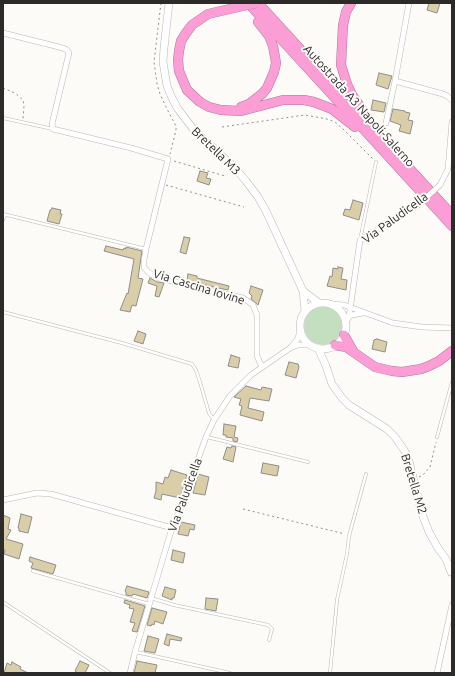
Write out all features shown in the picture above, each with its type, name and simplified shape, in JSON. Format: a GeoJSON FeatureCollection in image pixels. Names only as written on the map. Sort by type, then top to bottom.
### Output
{"type":"FeatureCollection","features":[{"type":"Feature","properties":{"kind":"highway"},"geometry":{"type":"LineString","coordinates":[[230,110],[249,104],[262,94],[271,80],[276,63],[275,54],[269,36],[242,3]]}},
{"type":"Feature","properties":{"kind":"highway","name":"Autostrada A3 Napoli-Salerno"},"geometry":{"type":"LineString","coordinates":[[248,3],[419,184],[452,215]]}},
{"type":"Feature","properties":{"kind":"highway"},"geometry":{"type":"LineString","coordinates":[[257,3],[208,14],[192,25],[181,42],[178,60],[179,71],[187,90],[200,102],[209,107],[221,110],[241,111],[283,100],[294,99],[304,100],[332,109],[348,120],[378,152],[419,184]]}},
{"type":"Feature","properties":{"kind":"highway","name":"Autostrada A3 Napoli-Salerno"},"geometry":{"type":"LineString","coordinates":[[257,3],[419,184],[452,226]]}},
{"type":"Feature","properties":{"kind":"highway"},"geometry":{"type":"LineString","coordinates":[[351,3],[344,18],[341,56],[343,74],[352,95],[367,115],[399,151],[419,184]]}},
{"type":"Feature","properties":{"kind":"highway"},"geometry":{"type":"LineString","coordinates":[[344,335],[354,352]]}},
{"type":"Feature","properties":{"kind":"highway"},"geometry":{"type":"LineString","coordinates":[[333,346],[346,347],[375,367],[392,371],[411,371],[421,369],[439,361],[452,351]]}},
{"type":"Feature","properties":{"kind":"street","name":"Bretella M3"},"geometry":{"type":"LineString","coordinates":[[169,3],[163,62],[167,86],[172,98],[181,114],[194,130],[233,166],[258,196],[303,291],[305,311]]}},
{"type":"Feature","properties":{"kind":"street"},"geometry":{"type":"LineString","coordinates":[[386,123],[409,3]]}},
{"type":"Feature","properties":{"kind":"street"},"geometry":{"type":"LineString","coordinates":[[3,34],[63,48],[69,53],[52,124],[53,129],[131,148],[168,160]]}},
{"type":"Feature","properties":{"kind":"street"},"geometry":{"type":"LineString","coordinates":[[395,82],[443,94],[452,100]]}},
{"type":"Feature","properties":{"kind":"street","name":"Via Paludicella"},"geometry":{"type":"LineString","coordinates":[[347,321],[351,308],[351,296],[360,240],[417,206],[440,185],[448,169],[452,122]]}},
{"type":"Feature","properties":{"kind":"street","name":"Via Cascina Iovine"},"geometry":{"type":"LineString","coordinates":[[168,160],[146,249],[144,266],[148,272],[153,275],[180,284],[243,298],[249,302],[256,310],[257,356],[262,367]]}},
{"type":"Feature","properties":{"kind":"street","name":"Bretella M3"},"geometry":{"type":"LineString","coordinates":[[303,291],[319,303]]}},
{"type":"Feature","properties":{"kind":"street"},"geometry":{"type":"LineString","coordinates":[[338,304],[347,301],[351,296]]}},
{"type":"Feature","properties":{"kind":"street"},"geometry":{"type":"LineString","coordinates":[[333,346],[318,348],[309,345],[300,332],[300,320],[305,311],[319,303],[338,304],[394,323],[422,327],[452,328]]}},
{"type":"Feature","properties":{"kind":"street"},"geometry":{"type":"LineString","coordinates":[[330,304],[334,306],[347,321]]}},
{"type":"Feature","properties":{"kind":"street"},"geometry":{"type":"LineString","coordinates":[[326,366],[333,346],[344,335],[347,321],[355,314],[368,314]]}},
{"type":"Feature","properties":{"kind":"street","name":"Via Paludicella"},"geometry":{"type":"LineString","coordinates":[[290,348],[300,332]]}},
{"type":"Feature","properties":{"kind":"street","name":"Via Paludicella"},"geometry":{"type":"LineString","coordinates":[[130,673],[172,528],[182,507],[206,437],[214,420],[224,403],[236,389],[262,367],[290,348],[298,345],[309,345]]}},
{"type":"Feature","properties":{"kind":"street","name":"Bretella M2"},"geometry":{"type":"LineString","coordinates":[[318,348],[332,384],[342,398],[356,410],[383,425],[395,437],[406,455],[414,479],[422,514],[429,532],[438,548],[449,561],[452,572]]}},
{"type":"Feature","properties":{"kind":"street"},"geometry":{"type":"LineString","coordinates":[[3,500],[37,493],[50,494],[172,528]]}},
{"type":"Feature","properties":{"kind":"street"},"geometry":{"type":"LineString","coordinates":[[437,673],[452,605]]}},
{"type":"Feature","properties":{"kind":"lane"},"geometry":{"type":"LineString","coordinates":[[3,118],[53,129]]}},
{"type":"Feature","properties":{"kind":"lane"},"geometry":{"type":"LineString","coordinates":[[360,240],[376,162]]}},
{"type":"Feature","properties":{"kind":"lane"},"geometry":{"type":"LineString","coordinates":[[3,220],[4,215],[146,249]]}},
{"type":"Feature","properties":{"kind":"lane"},"geometry":{"type":"LineString","coordinates":[[3,312],[122,343],[192,364],[200,382],[208,413],[214,420]]}},
{"type":"Feature","properties":{"kind":"lane"},"geometry":{"type":"LineString","coordinates":[[437,437],[452,382]]}},
{"type":"Feature","properties":{"kind":"lane"},"geometry":{"type":"LineString","coordinates":[[206,437],[308,462]]}},
{"type":"Feature","properties":{"kind":"lane"},"geometry":{"type":"LineString","coordinates":[[330,673],[337,600],[347,554],[349,536],[366,474]]}},
{"type":"Feature","properties":{"kind":"lane"},"geometry":{"type":"LineString","coordinates":[[33,571],[149,604]]}},
{"type":"Feature","properties":{"kind":"lane"},"geometry":{"type":"LineString","coordinates":[[151,598],[174,605],[268,625],[272,630],[270,640]]}},
{"type":"Feature","properties":{"kind":"lane"},"geometry":{"type":"LineString","coordinates":[[3,602],[110,673]]}},
{"type":"Feature","properties":{"kind":"lane"},"geometry":{"type":"LineString","coordinates":[[135,652],[230,673]]}},
{"type":"Feature","properties":{"kind":"path"},"geometry":{"type":"LineString","coordinates":[[3,88],[14,92],[23,100],[24,123]]}},
{"type":"Feature","properties":{"kind":"path"},"geometry":{"type":"LineString","coordinates":[[222,127],[305,115],[326,118],[335,122],[342,128],[376,162]]}},
{"type":"Feature","properties":{"kind":"path"},"geometry":{"type":"LineString","coordinates":[[168,160],[225,176]]}},
{"type":"Feature","properties":{"kind":"path"},"geometry":{"type":"LineString","coordinates":[[162,184],[244,207]]}},
{"type":"Feature","properties":{"kind":"path"},"geometry":{"type":"LineString","coordinates":[[414,479],[424,475],[430,467],[437,437]]}},
{"type":"Feature","properties":{"kind":"path"},"geometry":{"type":"LineString","coordinates":[[243,509],[349,536]]}},
{"type":"Feature","properties":{"kind":"green space"},"geometry":{"type":"Polygon","coordinates":[[[319,307],[327,307],[339,316],[342,326],[339,336],[333,342],[327,345],[319,345],[307,336],[304,330],[304,322],[313,310],[319,307]]]}},
{"type":"Feature","properties":{"kind":"building"},"geometry":{"type":"Polygon","coordinates":[[[429,3],[440,3],[437,13],[427,10],[429,3]]]}},
{"type":"Feature","properties":{"kind":"building"},"geometry":{"type":"Polygon","coordinates":[[[379,73],[392,76],[388,89],[376,85],[379,73]]]}},
{"type":"Feature","properties":{"kind":"building"},"geometry":{"type":"Polygon","coordinates":[[[373,100],[386,103],[384,112],[371,110],[373,100]]]}},
{"type":"Feature","properties":{"kind":"building"},"geometry":{"type":"Polygon","coordinates":[[[393,109],[410,113],[408,120],[413,121],[410,134],[399,131],[401,125],[390,121],[393,109]]]}},
{"type":"Feature","properties":{"kind":"building"},"geometry":{"type":"Polygon","coordinates":[[[200,171],[208,173],[206,178],[211,179],[209,185],[197,181],[200,171]]]}},
{"type":"Feature","properties":{"kind":"building"},"geometry":{"type":"Polygon","coordinates":[[[353,200],[363,203],[359,220],[343,215],[345,209],[350,210],[353,200]]]}},
{"type":"Feature","properties":{"kind":"building"},"geometry":{"type":"Polygon","coordinates":[[[52,208],[61,210],[60,214],[62,214],[59,224],[47,221],[52,208]]]}},
{"type":"Feature","properties":{"kind":"building"},"geometry":{"type":"Polygon","coordinates":[[[184,237],[190,238],[186,254],[180,252],[184,237]]]}},
{"type":"Feature","properties":{"kind":"building"},"geometry":{"type":"Polygon","coordinates":[[[106,246],[123,250],[124,248],[126,249],[126,247],[142,251],[138,278],[143,279],[136,306],[132,305],[130,312],[120,310],[127,293],[128,294],[134,259],[104,251],[106,246]]]}},
{"type":"Feature","properties":{"kind":"building"},"geometry":{"type":"Polygon","coordinates":[[[338,267],[343,268],[341,279],[347,280],[346,290],[327,286],[330,276],[332,277],[333,268],[338,269],[338,267]]]}},
{"type":"Feature","properties":{"kind":"building"},"geometry":{"type":"Polygon","coordinates":[[[188,274],[197,276],[197,278],[229,286],[228,290],[187,281],[188,274]]]}},
{"type":"Feature","properties":{"kind":"building"},"geometry":{"type":"Polygon","coordinates":[[[150,278],[157,282],[164,283],[159,297],[155,296],[157,286],[148,283],[150,278]]]}},
{"type":"Feature","properties":{"kind":"building"},"geometry":{"type":"Polygon","coordinates":[[[251,286],[263,290],[258,305],[251,299],[252,296],[249,293],[251,286]]]}},
{"type":"Feature","properties":{"kind":"building"},"geometry":{"type":"Polygon","coordinates":[[[138,331],[146,334],[143,344],[134,341],[138,331]]]}},
{"type":"Feature","properties":{"kind":"building"},"geometry":{"type":"Polygon","coordinates":[[[377,339],[387,342],[385,352],[372,349],[374,340],[377,339]]]}},
{"type":"Feature","properties":{"kind":"building"},"geometry":{"type":"Polygon","coordinates":[[[231,355],[240,358],[238,368],[228,366],[231,355]]]}},
{"type":"Feature","properties":{"kind":"building"},"geometry":{"type":"Polygon","coordinates":[[[289,362],[298,364],[299,367],[296,378],[285,375],[289,362]]]}},
{"type":"Feature","properties":{"kind":"building"},"geometry":{"type":"Polygon","coordinates":[[[246,386],[261,390],[262,387],[272,389],[269,401],[250,398],[248,408],[264,412],[262,421],[240,415],[242,406],[239,405],[241,399],[234,397],[246,386]]]}},
{"type":"Feature","properties":{"kind":"building"},"geometry":{"type":"Polygon","coordinates":[[[224,424],[236,426],[234,437],[238,438],[237,442],[233,441],[233,438],[223,435],[224,424]]]}},
{"type":"Feature","properties":{"kind":"building"},"geometry":{"type":"Polygon","coordinates":[[[232,446],[236,447],[233,462],[223,459],[227,447],[231,448],[232,446]]]}},
{"type":"Feature","properties":{"kind":"building"},"geometry":{"type":"Polygon","coordinates":[[[263,463],[279,466],[277,476],[261,473],[263,463]]]}},
{"type":"Feature","properties":{"kind":"building"},"geometry":{"type":"Polygon","coordinates":[[[171,470],[187,475],[180,498],[162,494],[161,500],[154,498],[156,482],[163,484],[165,477],[168,478],[171,470]]]}},
{"type":"Feature","properties":{"kind":"building"},"geometry":{"type":"Polygon","coordinates":[[[198,474],[209,477],[205,495],[193,493],[198,474]]]}},
{"type":"Feature","properties":{"kind":"building"},"geometry":{"type":"Polygon","coordinates":[[[21,514],[32,517],[28,533],[19,531],[18,528],[21,514]]]}},
{"type":"Feature","properties":{"kind":"building"},"geometry":{"type":"Polygon","coordinates":[[[3,515],[10,518],[8,529],[11,530],[6,539],[23,544],[19,559],[4,554],[3,515]]]}},
{"type":"Feature","properties":{"kind":"building"},"geometry":{"type":"Polygon","coordinates":[[[181,522],[195,525],[194,530],[190,529],[188,536],[178,534],[181,522]]]}},
{"type":"Feature","properties":{"kind":"building"},"geometry":{"type":"Polygon","coordinates":[[[173,550],[185,553],[183,563],[171,560],[173,550]]]}},
{"type":"Feature","properties":{"kind":"building"},"geometry":{"type":"Polygon","coordinates":[[[30,557],[56,565],[53,574],[31,568],[33,563],[29,561],[30,557]]]}},
{"type":"Feature","properties":{"kind":"building"},"geometry":{"type":"Polygon","coordinates":[[[127,586],[149,592],[147,598],[133,594],[132,596],[126,595],[125,591],[127,586]]]}},
{"type":"Feature","properties":{"kind":"building"},"geometry":{"type":"Polygon","coordinates":[[[165,587],[176,590],[172,600],[162,596],[165,587]]]}},
{"type":"Feature","properties":{"kind":"building"},"geometry":{"type":"Polygon","coordinates":[[[206,598],[218,599],[216,611],[205,609],[206,598]]]}},
{"type":"Feature","properties":{"kind":"building"},"geometry":{"type":"Polygon","coordinates":[[[125,600],[145,606],[137,632],[132,631],[135,623],[130,622],[134,609],[129,608],[130,605],[124,603],[125,600]]]}},
{"type":"Feature","properties":{"kind":"building"},"geometry":{"type":"Polygon","coordinates":[[[152,608],[167,612],[163,624],[155,621],[154,625],[147,625],[152,608]]]}},
{"type":"Feature","properties":{"kind":"building"},"geometry":{"type":"Polygon","coordinates":[[[167,634],[182,638],[181,641],[170,639],[169,646],[164,644],[167,634]]]}},
{"type":"Feature","properties":{"kind":"building"},"geometry":{"type":"Polygon","coordinates":[[[148,636],[159,639],[155,653],[144,651],[148,636]]]}},
{"type":"Feature","properties":{"kind":"building"},"geometry":{"type":"Polygon","coordinates":[[[80,661],[89,665],[85,673],[78,673],[75,671],[80,661]]]}},
{"type":"Feature","properties":{"kind":"building"},"geometry":{"type":"Polygon","coordinates":[[[137,661],[157,665],[155,673],[134,673],[137,661]]]}},
{"type":"Feature","properties":{"kind":"building"},"geometry":{"type":"Polygon","coordinates":[[[12,662],[21,667],[20,669],[28,673],[4,673],[7,663],[11,665],[12,662]]]}}]}
